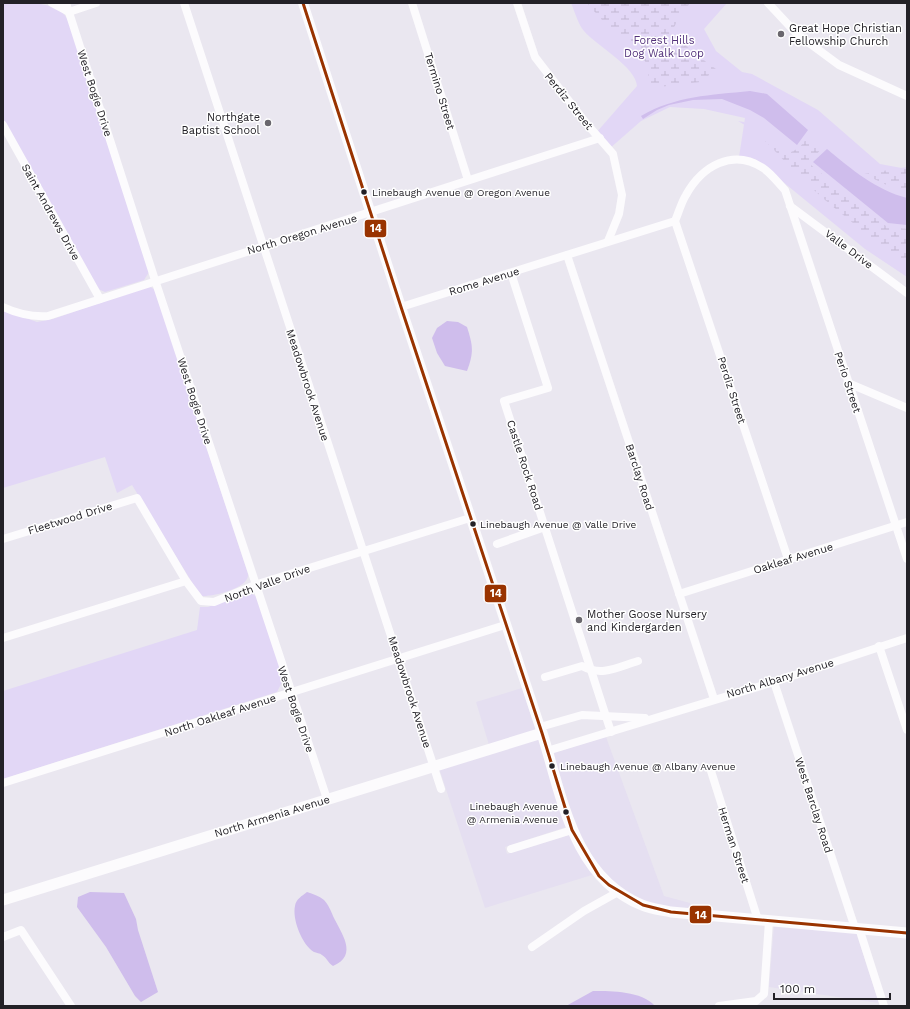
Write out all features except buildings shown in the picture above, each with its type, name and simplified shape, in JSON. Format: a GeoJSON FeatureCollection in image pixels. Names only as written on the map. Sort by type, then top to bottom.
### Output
{"type":"FeatureCollection","features":[{"type":"Feature","properties":{"kind":"main road"},"geometry":{"type":"LineString","coordinates":[[541,730],[572,830],[599,876],[618,892],[643,905],[671,912],[907,933]]}},
{"type":"Feature","properties":{"kind":"main road","name":"North Armenia Avenue"},"geometry":{"type":"LineString","coordinates":[[3,900],[541,730]]}},
{"type":"Feature","properties":{"kind":"street"},"geometry":{"type":"LineString","coordinates":[[52,3],[69,12],[96,3]]}},
{"type":"Feature","properties":{"kind":"street","name":"West Bogie Drive"},"geometry":{"type":"LineString","coordinates":[[66,3],[155,280],[326,799]]}},
{"type":"Feature","properties":{"kind":"street","name":"Meadowbrook Avenue"},"geometry":{"type":"LineString","coordinates":[[184,3],[441,789]]}},
{"type":"Feature","properties":{"kind":"street"},"geometry":{"type":"LineString","coordinates":[[303,3],[370,213],[505,625],[541,730]]}},
{"type":"Feature","properties":{"kind":"street","name":"Termino Street"},"geometry":{"type":"LineString","coordinates":[[412,3],[468,180]]}},
{"type":"Feature","properties":{"kind":"street","name":"Perdiz Street"},"geometry":{"type":"LineString","coordinates":[[518,3],[535,57],[586,123],[613,154],[622,195],[619,214],[608,241]]}},
{"type":"Feature","properties":{"kind":"street"},"geometry":{"type":"LineString","coordinates":[[768,3],[797,34],[839,65],[907,96]]}},
{"type":"Feature","properties":{"kind":"street","name":"Saint Andrews Drive"},"geometry":{"type":"LineString","coordinates":[[3,125],[100,299]]}},
{"type":"Feature","properties":{"kind":"street","name":"North Oregon Avenue"},"geometry":{"type":"LineString","coordinates":[[3,307],[33,317],[48,316],[155,280],[370,213],[600,138]]}},
{"type":"Feature","properties":{"kind":"street","name":"Perio Street"},"geometry":{"type":"LineString","coordinates":[[675,221],[686,194],[700,175],[712,166],[727,159],[743,160],[762,168],[785,190],[907,559]]}},
{"type":"Feature","properties":{"kind":"street","name":"Valle Drive"},"geometry":{"type":"LineString","coordinates":[[790,206],[907,293]]}},
{"type":"Feature","properties":{"kind":"street","name":"Perdiz Street"},"geometry":{"type":"LineString","coordinates":[[675,221],[788,559]]}},
{"type":"Feature","properties":{"kind":"street","name":"Rome Avenue"},"geometry":{"type":"LineString","coordinates":[[401,307],[675,221]]}},
{"type":"Feature","properties":{"kind":"street","name":"Barclay Road"},"geometry":{"type":"LineString","coordinates":[[567,255],[714,699]]}},
{"type":"Feature","properties":{"kind":"street","name":"Castle Rock Road"},"geometry":{"type":"LineString","coordinates":[[510,273],[548,388],[504,401],[611,732]]}},
{"type":"Feature","properties":{"kind":"street"},"geometry":{"type":"LineString","coordinates":[[848,383],[907,408]]}},
{"type":"Feature","properties":{"kind":"street","name":"North Valle Drive"},"geometry":{"type":"LineString","coordinates":[[137,498],[186,581],[201,601],[214,602],[255,585],[470,518]]}},
{"type":"Feature","properties":{"kind":"street","name":"Fleetwood Drive"},"geometry":{"type":"LineString","coordinates":[[3,538],[137,498]]}},
{"type":"Feature","properties":{"kind":"street","name":"Oakleaf Avenue"},"geometry":{"type":"LineString","coordinates":[[679,594],[907,522]]}},
{"type":"Feature","properties":{"kind":"street"},"geometry":{"type":"LineString","coordinates":[[497,544],[545,527]]}},
{"type":"Feature","properties":{"kind":"street"},"geometry":{"type":"LineString","coordinates":[[3,638],[186,581]]}},
{"type":"Feature","properties":{"kind":"street","name":"North Oakleaf Avenue"},"geometry":{"type":"LineString","coordinates":[[3,783],[505,625]]}},
{"type":"Feature","properties":{"kind":"street","name":"North Albany Avenue"},"geometry":{"type":"LineString","coordinates":[[548,751],[714,699],[774,682],[907,638]]}},
{"type":"Feature","properties":{"kind":"street"},"geometry":{"type":"LineString","coordinates":[[879,646],[907,730]]}},
{"type":"Feature","properties":{"kind":"street"},"geometry":{"type":"LineString","coordinates":[[544,677],[582,666],[592,672],[601,672],[638,661]]}},
{"type":"Feature","properties":{"kind":"street","name":"West Barclay Road"},"geometry":{"type":"LineString","coordinates":[[774,682],[884,1006]]}},
{"type":"Feature","properties":{"kind":"street","name":"North Albany Avenue"},"geometry":{"type":"LineString","coordinates":[[541,730],[582,715],[654,718]]}},
{"type":"Feature","properties":{"kind":"street","name":"Herman Street"},"geometry":{"type":"LineString","coordinates":[[711,771],[758,920]]}},
{"type":"Feature","properties":{"kind":"street"},"geometry":{"type":"LineString","coordinates":[[511,849],[572,830]]}},
{"type":"Feature","properties":{"kind":"street"},"geometry":{"type":"LineString","coordinates":[[532,948],[584,911],[618,892]]}},
{"type":"Feature","properties":{"kind":"street"},"geometry":{"type":"LineString","coordinates":[[719,1006],[756,1001],[764,994],[769,921]]}},
{"type":"Feature","properties":{"kind":"street"},"geometry":{"type":"LineString","coordinates":[[3,937],[22,930],[71,1006]]}},
{"type":"Feature","properties":{"kind":"shaded area"},"geometry":{"type":"Polygon","coordinates":[[[750,91],[767,94],[808,130],[797,145],[764,118],[750,110],[722,99],[693,100],[669,105],[657,110],[643,119],[641,116],[654,109],[680,100],[707,95],[750,91]]]}},
{"type":"Feature","properties":{"kind":"shaded area"},"geometry":{"type":"Polygon","coordinates":[[[827,149],[864,178],[885,190],[907,198],[907,225],[888,223],[813,162],[827,149]]]}},
{"type":"Feature","properties":{"kind":"shaded area"},"geometry":{"type":"Polygon","coordinates":[[[447,321],[458,322],[467,327],[471,339],[472,354],[467,371],[445,366],[437,353],[432,338],[437,328],[447,321]]]}},
{"type":"Feature","properties":{"kind":"shaded area"},"geometry":{"type":"Polygon","coordinates":[[[522,688],[536,731],[489,745],[476,702],[522,688]]]}},
{"type":"Feature","properties":{"kind":"shaded area"},"geometry":{"type":"Polygon","coordinates":[[[606,737],[664,896],[690,903],[690,910],[645,902],[629,894],[603,874],[576,828],[553,753],[606,737]]]}},
{"type":"Feature","properties":{"kind":"shaded area"},"geometry":{"type":"Polygon","coordinates":[[[539,738],[566,827],[505,847],[507,854],[569,835],[594,876],[592,875],[485,908],[439,768],[539,738]]]}},
{"type":"Feature","properties":{"kind":"shaded area"},"geometry":{"type":"Polygon","coordinates":[[[90,892],[124,893],[136,919],[138,930],[158,992],[141,1002],[135,996],[106,947],[77,907],[78,897],[90,892]]]}},
{"type":"Feature","properties":{"kind":"shaded area"},"geometry":{"type":"Polygon","coordinates":[[[307,892],[318,896],[325,902],[346,943],[347,950],[345,956],[341,961],[333,966],[324,956],[310,949],[299,931],[295,918],[295,906],[301,896],[307,892]]]}},
{"type":"Feature","properties":{"kind":"shaded area"},"geometry":{"type":"Polygon","coordinates":[[[774,925],[856,932],[879,1003],[769,987],[774,925]]]}},
{"type":"Feature","properties":{"kind":"shaded area"},"geometry":{"type":"Polygon","coordinates":[[[593,991],[618,992],[635,995],[642,997],[655,1006],[566,1006],[593,991]]]}},
{"type":"Feature","properties":{"kind":"green space"},"geometry":{"type":"Polygon","coordinates":[[[3,3],[30,3],[48,6],[56,9],[68,20],[149,272],[144,280],[105,292],[98,289],[3,118],[3,3]]]}},
{"type":"Feature","properties":{"kind":"green space","name":"Forest Hills Dog Walk Loop"},"geometry":{"type":"Polygon","coordinates":[[[571,3],[727,3],[704,29],[716,51],[742,72],[752,74],[818,110],[880,164],[907,169],[907,277],[865,249],[755,159],[739,157],[745,118],[704,109],[670,107],[641,121],[609,149],[596,133],[637,86],[635,79],[623,64],[584,31],[578,21],[571,3]]]}},
{"type":"Feature","properties":{"kind":"green space","name":"Forest Hills Dog Walk Loop"},"geometry":{"type":"Polygon","coordinates":[[[587,3],[691,3],[684,9],[673,29],[691,51],[716,69],[701,82],[651,88],[648,85],[649,75],[647,67],[640,54],[611,30],[587,3]]]}},
{"type":"Feature","properties":{"kind":"green space"},"geometry":{"type":"Polygon","coordinates":[[[738,121],[744,122],[789,153],[799,148],[808,137],[823,148],[810,160],[811,165],[886,226],[907,229],[907,267],[814,190],[757,134],[738,121]]]}},
{"type":"Feature","properties":{"kind":"green space"},"geometry":{"type":"Polygon","coordinates":[[[907,167],[907,195],[864,174],[907,167]]]}},
{"type":"Feature","properties":{"kind":"green space"},"geometry":{"type":"Polygon","coordinates":[[[149,286],[155,290],[248,574],[247,579],[237,587],[230,591],[214,595],[201,596],[198,592],[132,485],[117,493],[105,457],[3,488],[3,310],[37,322],[53,319],[149,286]]]}},
{"type":"Feature","properties":{"kind":"green space"},"geometry":{"type":"Polygon","coordinates":[[[247,592],[256,596],[284,678],[277,692],[3,779],[3,691],[197,630],[200,607],[208,607],[247,592]]]}},
{"type":"Feature","properties":{"kind":"transit line","name":"14"},"geometry":{"type":"LineString","coordinates":[[303,3],[401,307],[542,733],[572,830],[599,876],[609,885],[643,905],[671,912],[907,933]]}},
{"type":"Feature","properties":{"kind":"place","name":"Great Hope Christian Fellowship Church"},"geometry":{"type":"Point","coordinates":[781,34]}},
{"type":"Feature","properties":{"kind":"place","name":"Northgate Baptist School"},"geometry":{"type":"Point","coordinates":[268,123]}},
{"type":"Feature","properties":{"kind":"place","name":"Linebaugh Avenue @ Oregon Avenue"},"geometry":{"type":"Point","coordinates":[364,192]}},
{"type":"Feature","properties":{"kind":"place","name":"Linebaugh Avenue @ Valle Drive"},"geometry":{"type":"Point","coordinates":[473,524]}},
{"type":"Feature","properties":{"kind":"place","name":"Mother Goose Nursery and Kindergarden"},"geometry":{"type":"Point","coordinates":[579,620]}},
{"type":"Feature","properties":{"kind":"place","name":"Linebaugh Avenue @ Albany Avenue"},"geometry":{"type":"Point","coordinates":[552,766]}},
{"type":"Feature","properties":{"kind":"place","name":"Linebaugh Avenue @ Armenia Avenue"},"geometry":{"type":"Point","coordinates":[566,812]}}]}
